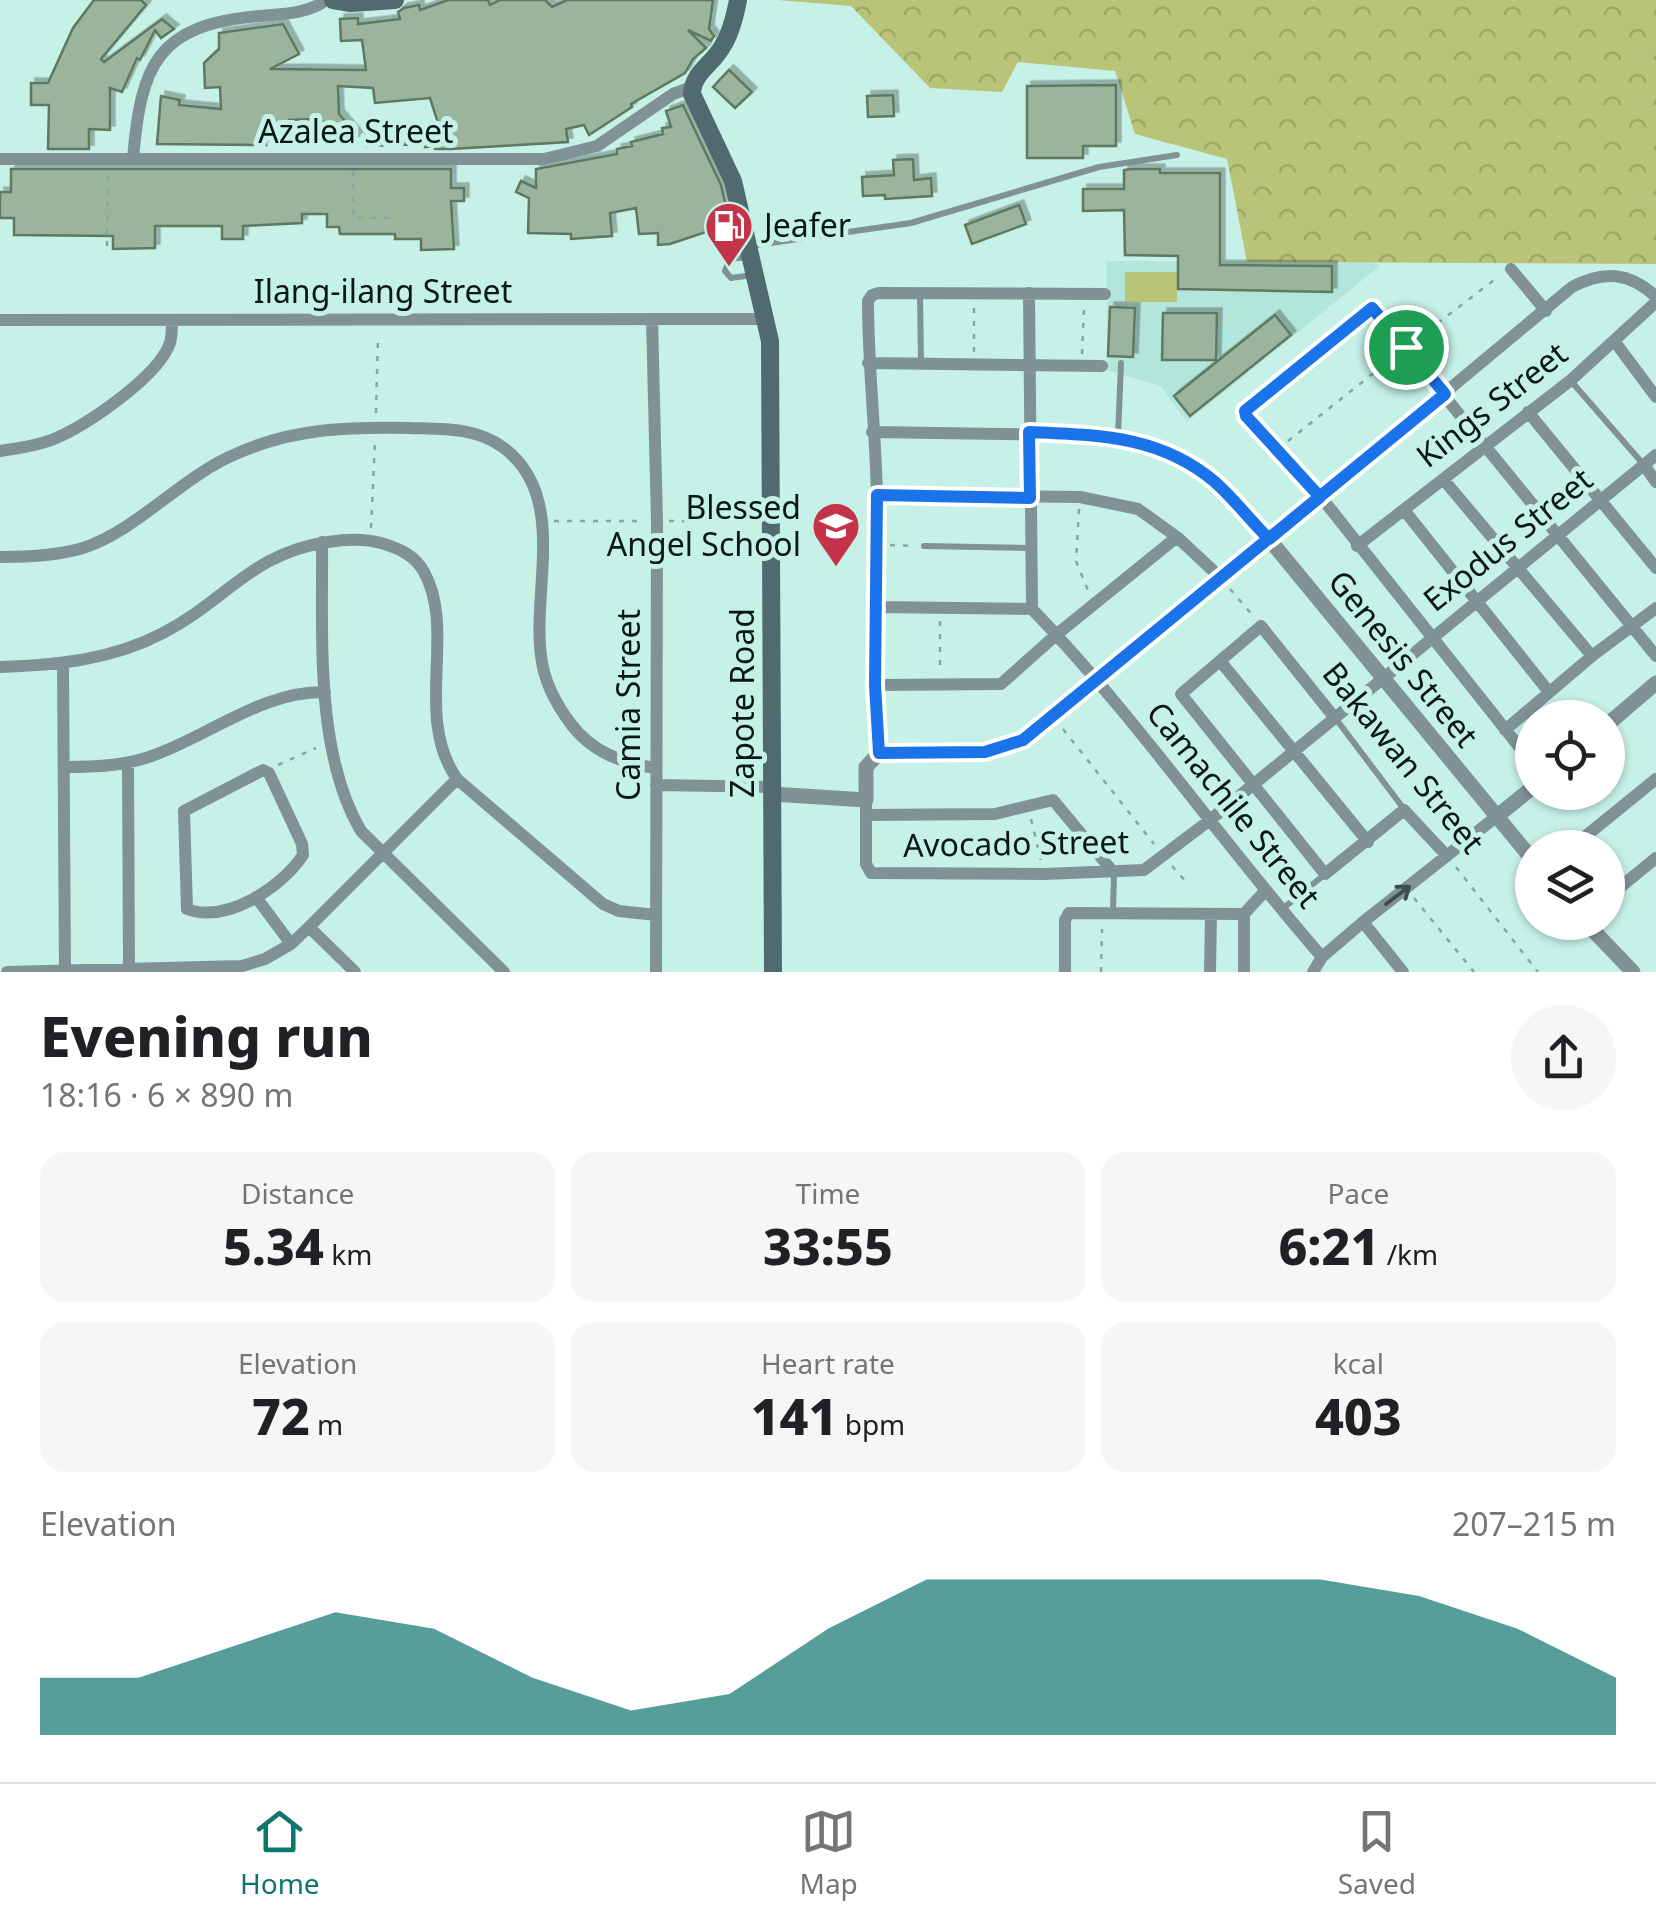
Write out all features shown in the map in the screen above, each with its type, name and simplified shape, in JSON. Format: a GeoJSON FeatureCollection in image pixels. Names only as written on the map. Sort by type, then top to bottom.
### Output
{"type":"FeatureCollection","features":[{"type":"Feature","properties":{"kind":"main road"},"geometry":{"type":"LineString","coordinates":[[330,0],[395,0]]}},
{"type":"Feature","properties":{"kind":"main road"},"geometry":{"type":"LineString","coordinates":[[692,87],[697,74],[717,56],[728,37],[738,0]]}},
{"type":"Feature","properties":{"kind":"main road","name":"Zapote Road"},"geometry":{"type":"LineString","coordinates":[[692,87],[694,100],[729,170],[767,319],[773,375],[774,972]]}},
{"type":"Feature","properties":{"kind":"street"},"geometry":{"type":"LineString","coordinates":[[133,159],[142,90],[157,60],[182,34],[230,18],[308,10],[330,0]]}},
{"type":"Feature","properties":{"kind":"street","name":"Azalea Street"},"geometry":{"type":"LineString","coordinates":[[0,159],[511,160],[570,154],[597,146],[673,94],[692,87]]}},
{"type":"Feature","properties":{"kind":"street"},"geometry":{"type":"LineString","coordinates":[[1511,269],[1546,311]]}},
{"type":"Feature","properties":{"kind":"street"},"geometry":{"type":"LineString","coordinates":[[879,753],[966,753],[1004,748],[1023,740],[1572,287],[1592,276],[1621,275],[1643,285],[1656,299]]}},
{"type":"Feature","properties":{"kind":"street"},"geometry":{"type":"LineString","coordinates":[[866,808],[866,767],[879,753],[875,685],[877,495],[868,301],[872,295],[920,292],[1104,294]]}},
{"type":"Feature","properties":{"kind":"street"},"geometry":{"type":"LineString","coordinates":[[876,607],[1032,610],[1029,293]]}},
{"type":"Feature","properties":{"kind":"street","name":"Kings Street"},"geometry":{"type":"LineString","coordinates":[[1358,546],[1570,380],[1615,342],[1656,299]]}},
{"type":"Feature","properties":{"kind":"street"},"geometry":{"type":"LineString","coordinates":[[1515,743],[1320,497],[1246,416],[1245,411],[1372,308],[1656,656]]}},
{"type":"Feature","properties":{"kind":"street","name":"Camia Street"},"geometry":{"type":"LineString","coordinates":[[652,319],[657,521],[656,972]]}},
{"type":"Feature","properties":{"kind":"street","name":"Ilang-ilang Street"},"geometry":{"type":"LineString","coordinates":[[0,320],[767,319]]}},
{"type":"Feature","properties":{"kind":"street"},"geometry":{"type":"LineString","coordinates":[[0,450],[55,439],[139,382],[158,364],[171,342],[172,320]]}},
{"type":"Feature","properties":{"kind":"street"},"geometry":{"type":"LineString","coordinates":[[1615,342],[1656,397]]}},
{"type":"Feature","properties":{"kind":"street"},"geometry":{"type":"LineString","coordinates":[[868,364],[1102,366]]}},
{"type":"Feature","properties":{"kind":"street"},"geometry":{"type":"LineString","coordinates":[[1528,412],[1656,568]]}},
{"type":"Feature","properties":{"kind":"street"},"geometry":{"type":"LineString","coordinates":[[0,557],[80,549],[100,541],[202,471],[274,439],[337,427],[452,429],[479,434],[502,446],[522,464],[536,486],[542,521],[540,655],[556,704],[576,732],[600,752],[656,768]]}},
{"type":"Feature","properties":{"kind":"street"},"geometry":{"type":"LineString","coordinates":[[872,432],[1118,436],[1186,462],[1215,482],[1269,539]]}},
{"type":"Feature","properties":{"kind":"street","name":"Exodus Street"},"geometry":{"type":"LineString","coordinates":[[1210,820],[1656,455]]}},
{"type":"Feature","properties":{"kind":"street"},"geometry":{"type":"LineString","coordinates":[[1644,465],[1656,482]]}},
{"type":"Feature","properties":{"kind":"street"},"geometry":{"type":"LineString","coordinates":[[1442,479],[1592,656]]}},
{"type":"Feature","properties":{"kind":"street"},"geometry":{"type":"LineString","coordinates":[[877,495],[1080,498],[1138,509],[1177,537],[1221,578]]}},
{"type":"Feature","properties":{"kind":"street"},"geometry":{"type":"LineString","coordinates":[[1404,510],[1549,692]]}},
{"type":"Feature","properties":{"kind":"street"},"geometry":{"type":"LineString","coordinates":[[875,685],[1000,684],[1177,537]]}},
{"type":"Feature","properties":{"kind":"street","name":"Genesis Street"},"geometry":{"type":"LineString","coordinates":[[1269,539],[1515,840]]}},
{"type":"Feature","properties":{"kind":"street"},"geometry":{"type":"LineString","coordinates":[[0,667],[63,665],[127,649],[163,634],[274,556],[322,542],[371,540],[398,548],[424,572],[432,597],[440,746],[458,780],[604,904],[618,912],[656,915]]}},
{"type":"Feature","properties":{"kind":"street"},"geometry":{"type":"LineString","coordinates":[[322,542],[326,692],[331,741],[346,799],[361,831],[504,972]]}},
{"type":"Feature","properties":{"kind":"street"},"geometry":{"type":"LineString","coordinates":[[1505,730],[1656,608]]}},
{"type":"Feature","properties":{"kind":"street","name":"Camachile Street"},"geometry":{"type":"LineString","coordinates":[[1032,610],[1096,681],[1264,891],[1322,957]]}},
{"type":"Feature","properties":{"kind":"street"},"geometry":{"type":"LineString","coordinates":[[1261,626],[1181,694],[1326,874],[1404,810]]}},
{"type":"Feature","properties":{"kind":"street","name":"Bakawan Street"},"geometry":{"type":"LineString","coordinates":[[1261,626],[1334,717]]}},
{"type":"Feature","properties":{"kind":"street"},"geometry":{"type":"LineString","coordinates":[[1222,662],[1368,842]]}},
{"type":"Feature","properties":{"kind":"street"},"geometry":{"type":"LineString","coordinates":[[63,665],[66,972]]}},
{"type":"Feature","properties":{"kind":"street"},"geometry":{"type":"LineString","coordinates":[[1625,709],[1656,683]]}},
{"type":"Feature","properties":{"kind":"street"},"geometry":{"type":"LineString","coordinates":[[64,768],[128,763],[170,749],[277,698],[326,692]]}},
{"type":"Feature","properties":{"kind":"street"},"geometry":{"type":"LineString","coordinates":[[128,763],[129,970]]}},
{"type":"Feature","properties":{"kind":"street"},"geometry":{"type":"LineString","coordinates":[[266,770],[302,844],[303,855],[256,897],[219,910],[187,909],[183,816],[189,806],[266,770]]}},
{"type":"Feature","properties":{"kind":"street"},"geometry":{"type":"LineString","coordinates":[[1593,830],[1656,779]]}},
{"type":"Feature","properties":{"kind":"street"},"geometry":{"type":"LineString","coordinates":[[7,972],[242,966],[265,959],[309,928],[458,780]]}},
{"type":"Feature","properties":{"kind":"street"},"geometry":{"type":"LineString","coordinates":[[656,785],[772,790],[866,808],[995,814],[1053,800],[1114,872]]}},
{"type":"Feature","properties":{"kind":"street"},"geometry":{"type":"LineString","coordinates":[[1313,972],[1322,957],[1363,922],[1515,802]]}},
{"type":"Feature","properties":{"kind":"street","name":"Avocado Street"},"geometry":{"type":"LineString","coordinates":[[866,808],[867,870],[871,873],[1144,870],[1210,820]]}},
{"type":"Feature","properties":{"kind":"street","name":"Bakawan Street"},"geometry":{"type":"LineString","coordinates":[[1404,810],[1447,856]]}},
{"type":"Feature","properties":{"kind":"street"},"geometry":{"type":"LineString","coordinates":[[1625,886],[1653,867]]}},
{"type":"Feature","properties":{"kind":"street"},"geometry":{"type":"LineString","coordinates":[[1244,972],[1244,914],[1264,891]]}},
{"type":"Feature","properties":{"kind":"street"},"geometry":{"type":"LineString","coordinates":[[256,897],[290,944]]}},
{"type":"Feature","properties":{"kind":"street"},"geometry":{"type":"LineString","coordinates":[[1065,972],[1069,912],[1244,914]]}},
{"type":"Feature","properties":{"kind":"street"},"geometry":{"type":"LineString","coordinates":[[1210,972],[1211,914]]}},
{"type":"Feature","properties":{"kind":"street"},"geometry":{"type":"LineString","coordinates":[[1363,922],[1402,972]]}},
{"type":"Feature","properties":{"kind":"street"},"geometry":{"type":"LineString","coordinates":[[309,928],[355,972]]}},
{"type":"Feature","properties":{"kind":"street"},"geometry":{"type":"LineString","coordinates":[[1602,940],[1633,972]]}},
{"type":"Feature","properties":{"kind":"lane"},"geometry":{"type":"LineString","coordinates":[[753,259],[911,223],[1098,167],[1176,154]]}},
{"type":"Feature","properties":{"kind":"lane"},"geometry":{"type":"LineString","coordinates":[[920,292],[921,364]]}},
{"type":"Feature","properties":{"kind":"lane"},"geometry":{"type":"LineString","coordinates":[[1118,436],[1120,363]]}},
{"type":"Feature","properties":{"kind":"lane"},"geometry":{"type":"LineString","coordinates":[[1570,380],[1644,465]]}},
{"type":"Feature","properties":{"kind":"lane"},"geometry":{"type":"LineString","coordinates":[[924,546],[1030,548]]}},
{"type":"Feature","properties":{"kind":"lane","name":"Bakawan Street"},"geometry":{"type":"LineString","coordinates":[[1334,717],[1404,810]]}},
{"type":"Feature","properties":{"kind":"lane"},"geometry":{"type":"LineString","coordinates":[[1108,911],[1114,872]]}},
{"type":"Feature","properties":{"kind":"lane"},"geometry":{"type":"LineString","coordinates":[[1280,910],[1326,874]]}},
{"type":"Feature","properties":{"kind":"path"},"geometry":{"type":"LineString","coordinates":[[108,160],[108,246]]}},
{"type":"Feature","properties":{"kind":"path"},"geometry":{"type":"LineString","coordinates":[[353,160],[353,218],[397,218]]}},
{"type":"Feature","properties":{"kind":"path"},"geometry":{"type":"LineString","coordinates":[[1279,448],[1511,269]]}},
{"type":"Feature","properties":{"kind":"path"},"geometry":{"type":"LineString","coordinates":[[974,294],[974,365]]}},
{"type":"Feature","properties":{"kind":"path"},"geometry":{"type":"LineString","coordinates":[[1082,366],[1084,294]]}},
{"type":"Feature","properties":{"kind":"path"},"geometry":{"type":"LineString","coordinates":[[1080,498],[1076,560],[1094,606]]}},
{"type":"Feature","properties":{"kind":"path"},"geometry":{"type":"LineString","coordinates":[[878,545],[924,546]]}},
{"type":"Feature","properties":{"kind":"path"},"geometry":{"type":"LineString","coordinates":[[1221,578],[1261,626]]}},
{"type":"Feature","properties":{"kind":"path"},"geometry":{"type":"LineString","coordinates":[[940,607],[940,685]]}},
{"type":"Feature","properties":{"kind":"path"},"geometry":{"type":"LineString","coordinates":[[1053,716],[1188,885]]}},
{"type":"Feature","properties":{"kind":"path"},"geometry":{"type":"LineString","coordinates":[[266,770],[322,745]]}},
{"type":"Feature","properties":{"kind":"path"},"geometry":{"type":"LineString","coordinates":[[1028,808],[1044,874]]}},
{"type":"Feature","properties":{"kind":"path","name":"Bakawan Street"},"geometry":{"type":"LineString","coordinates":[[1447,856],[1538,972]]}},
{"type":"Feature","properties":{"kind":"path"},"geometry":{"type":"LineString","coordinates":[[1406,889],[1474,972]]}},
{"type":"Feature","properties":{"kind":"path"},"geometry":{"type":"LineString","coordinates":[[1101,972],[1108,911]]}},
{"type":"Feature","properties":{"kind":"shaded area"},"geometry":{"type":"Polygon","coordinates":[[[1107,261],[1381,265],[1187,422],[1161,386],[1107,370],[1107,261]]]}},
{"type":"Feature","properties":{"kind":"green space"},"geometry":{"type":"Polygon","coordinates":[[[777,0],[1656,0],[1656,264],[1247,262],[1227,159],[1135,134],[1115,71],[1018,62],[1002,92],[930,88],[851,6],[777,0]]]}},
{"type":"Feature","properties":{"kind":"green space"},"geometry":{"type":"Polygon","coordinates":[[[1125,272],[1177,272],[1177,302],[1125,302],[1125,272]]]}},
{"type":"Feature","properties":{"kind":"building"},"geometry":{"type":"Polygon","coordinates":[[[94,0],[141,0],[146,5],[101,59],[104,62],[162,19],[174,29],[161,38],[155,30],[122,92],[110,88],[110,130],[89,129],[89,149],[48,149],[49,105],[31,105],[31,83],[48,83],[73,28],[94,0]]]}},
{"type":"Feature","properties":{"kind":"building"},"geometry":{"type":"Polygon","coordinates":[[[448,0],[488,0],[490,5],[500,0],[545,0],[552,7],[567,0],[713,0],[709,29],[714,36],[711,41],[688,30],[706,48],[685,73],[631,104],[632,107],[589,135],[584,125],[566,129],[568,142],[451,149],[435,149],[425,144],[366,146],[366,126],[387,126],[387,132],[440,129],[430,98],[375,103],[373,88],[338,86],[339,114],[358,136],[346,146],[326,122],[312,119],[289,120],[289,127],[265,128],[266,145],[157,144],[161,96],[180,100],[179,105],[221,109],[220,87],[205,88],[204,63],[219,49],[219,33],[283,24],[299,54],[270,69],[366,70],[362,40],[341,41],[340,19],[358,18],[358,24],[400,19],[398,12],[404,8],[419,5],[420,10],[448,0]]]}},
{"type":"Feature","properties":{"kind":"building"},"geometry":{"type":"Polygon","coordinates":[[[729,70],[752,92],[735,108],[713,87],[729,70]]]}},
{"type":"Feature","properties":{"kind":"building"},"geometry":{"type":"Polygon","coordinates":[[[1116,85],[1116,146],[1083,146],[1083,158],[1027,158],[1027,86],[1116,85]]]}},
{"type":"Feature","properties":{"kind":"building"},"geometry":{"type":"Polygon","coordinates":[[[893,95],[894,116],[868,117],[867,96],[893,95]]]}},
{"type":"Feature","properties":{"kind":"building"},"geometry":{"type":"Polygon","coordinates":[[[683,105],[721,185],[730,224],[658,245],[658,233],[639,234],[636,208],[610,213],[612,236],[571,239],[571,234],[528,233],[529,198],[516,192],[521,181],[536,188],[536,169],[617,154],[617,149],[632,146],[631,142],[663,134],[662,128],[671,127],[666,111],[683,105]]]}},
{"type":"Feature","properties":{"kind":"building"},"geometry":{"type":"Polygon","coordinates":[[[913,159],[914,180],[931,178],[932,196],[863,196],[862,177],[894,175],[893,160],[913,159]]]}},
{"type":"Feature","properties":{"kind":"building"},"geometry":{"type":"Polygon","coordinates":[[[11,169],[451,169],[451,188],[464,188],[464,201],[451,201],[454,249],[421,250],[421,239],[395,239],[395,234],[340,234],[339,227],[327,227],[327,214],[302,214],[302,223],[243,226],[243,239],[222,239],[222,226],[155,226],[155,248],[113,249],[113,236],[14,235],[14,218],[0,218],[0,192],[11,192],[11,169]]]}},
{"type":"Feature","properties":{"kind":"building"},"geometry":{"type":"Polygon","coordinates":[[[1124,170],[1220,173],[1220,265],[1332,266],[1332,292],[1178,289],[1178,256],[1125,255],[1124,210],[1083,211],[1083,189],[1124,189],[1124,170]]]}},
{"type":"Feature","properties":{"kind":"building"},"geometry":{"type":"Polygon","coordinates":[[[1019,205],[1026,224],[972,244],[965,225],[1019,205]]]}},
{"type":"Feature","properties":{"kind":"building"},"geometry":{"type":"Polygon","coordinates":[[[1110,307],[1135,308],[1133,357],[1108,356],[1110,307]]]}},
{"type":"Feature","properties":{"kind":"building"},"geometry":{"type":"Polygon","coordinates":[[[1163,313],[1217,313],[1216,360],[1162,360],[1163,313]]]}},
{"type":"Feature","properties":{"kind":"building"},"geometry":{"type":"Polygon","coordinates":[[[1275,315],[1291,335],[1190,416],[1174,396],[1275,315]]]}},
{"type":"Feature","properties":{"kind":"place","name":"Jeafer"},"geometry":{"type":"Point","coordinates":[729,268]}},
{"type":"Feature","properties":{"kind":"place","name":"Blessed Angel School"},"geometry":{"type":"Point","coordinates":[836,568]}},
{"type":"Feature","properties":{"kind":"route"},"geometry":{"type":"LineString","coordinates":[[1406,347],[1372,308],[1245,411],[1320,497],[1269,539],[1215,482],[1186,462],[1118,436],[1029,432],[1030,498],[877,495],[875,685],[879,753],[985,752],[1023,740],[1096,681],[1320,497],[1445,394],[1406,347]]}}]}
